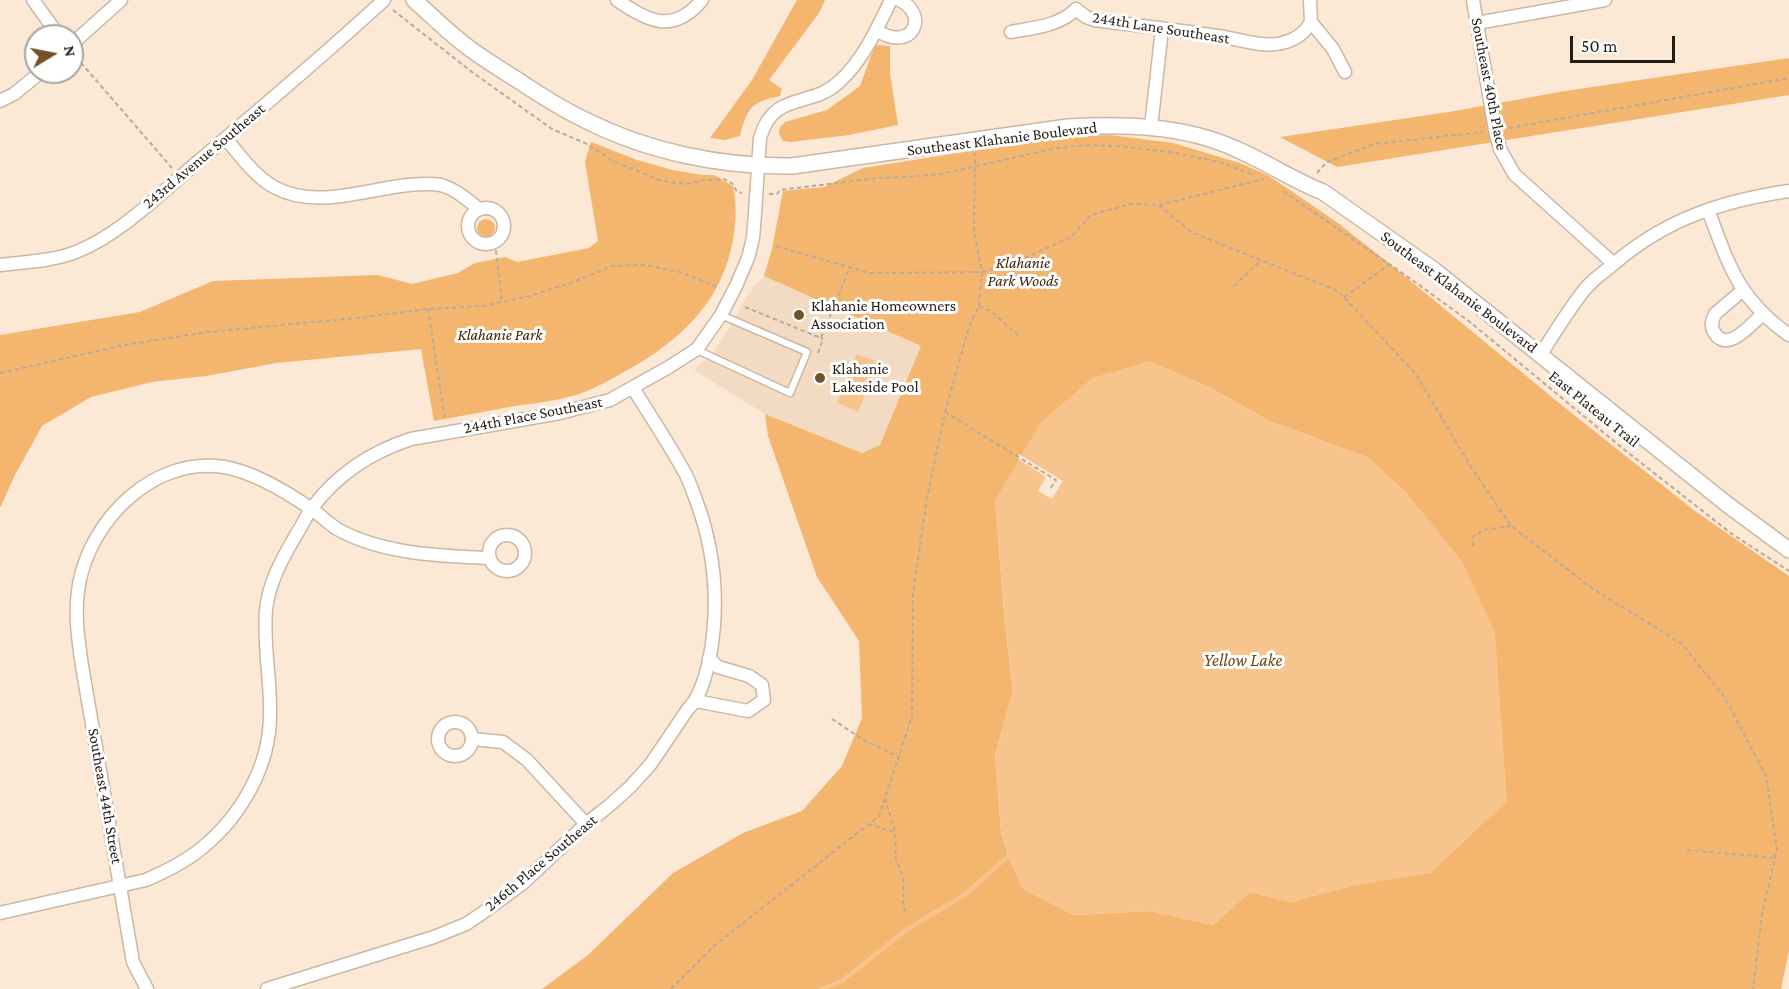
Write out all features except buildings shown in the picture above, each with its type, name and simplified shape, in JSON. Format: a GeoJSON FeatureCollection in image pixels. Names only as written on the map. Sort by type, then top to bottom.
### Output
{"type":"FeatureCollection","features":[{"type":"Feature","properties":{"kind":"street"},"geometry":{"type":"LineString","coordinates":[[33,0],[50,24]]}},
{"type":"Feature","properties":{"kind":"street"},"geometry":{"type":"LineString","coordinates":[[84,33],[121,0]]}},
{"type":"Feature","properties":{"kind":"street","name":"243rd Avenue Southeast"},"geometry":{"type":"LineString","coordinates":[[0,265],[56,257],[75,252],[100,240],[226,139],[322,57],[384,0]]}},
{"type":"Feature","properties":{"kind":"street","name":"Southeast Klahanie Boulevard"},"geometry":{"type":"LineString","coordinates":[[414,0],[468,48],[548,100],[587,122],[639,143],[682,154],[758,167],[792,166],[1068,127],[1093,126],[1151,127],[1195,135],[1233,148],[1272,166],[1306,186],[1323,192],[1434,270],[1728,506],[1789,550]]}},
{"type":"Feature","properties":{"kind":"street"},"geometry":{"type":"LineString","coordinates":[[617,0],[638,14],[660,22],[685,16],[702,0]]}},
{"type":"Feature","properties":{"kind":"street","name":"244th Place Southeast"},"geometry":{"type":"LineString","coordinates":[[0,913],[120,887],[165,872],[201,849],[218,833],[245,799],[256,779],[268,742],[270,716],[265,630],[269,590],[285,552],[312,508],[334,481],[390,446],[411,439],[610,400],[697,349],[721,315],[748,258],[753,238],[760,136],[764,125],[770,116],[786,105],[821,95],[839,83],[861,57],[891,0]]}},
{"type":"Feature","properties":{"kind":"street"},"geometry":{"type":"LineString","coordinates":[[876,30],[886,37],[899,39],[909,35],[915,25],[914,12],[907,4],[898,0]]}},
{"type":"Feature","properties":{"kind":"street"},"geometry":{"type":"LineString","coordinates":[[1310,0],[1311,22],[1333,49],[1345,72]]}},
{"type":"Feature","properties":{"kind":"street","name":"Southeast 40th Place"},"geometry":{"type":"LineString","coordinates":[[1473,0],[1495,130],[1506,163],[1525,185],[1614,264]]}},
{"type":"Feature","properties":{"kind":"street"},"geometry":{"type":"LineString","coordinates":[[1477,23],[1605,0]]}},
{"type":"Feature","properties":{"kind":"street","name":"244th Lane Southeast"},"geometry":{"type":"LineString","coordinates":[[1011,32],[1064,19],[1075,5],[1086,17],[1094,20],[1221,36],[1267,45],[1296,38],[1306,31],[1311,22]]}},
{"type":"Feature","properties":{"kind":"street"},"geometry":{"type":"LineString","coordinates":[[1151,127],[1162,29]]}},
{"type":"Feature","properties":{"kind":"street"},"geometry":{"type":"LineString","coordinates":[[0,101],[26,84]]}},
{"type":"Feature","properties":{"kind":"street"},"geometry":{"type":"LineString","coordinates":[[226,139],[255,172],[274,187],[292,194],[333,198],[398,186],[441,185],[479,209]]}},
{"type":"Feature","properties":{"kind":"street"},"geometry":{"type":"LineString","coordinates":[[1541,354],[1585,289],[1633,247],[1682,219],[1740,200],[1789,191]]}},
{"type":"Feature","properties":{"kind":"street"},"geometry":{"type":"LineString","coordinates":[[492,208],[502,216],[505,228],[495,243],[477,242],[469,234],[468,222],[474,212],[479,209],[492,208]]}},
{"type":"Feature","properties":{"kind":"street"},"geometry":{"type":"LineString","coordinates":[[1708,210],[1731,268],[1750,301],[1789,335]]}},
{"type":"Feature","properties":{"kind":"street"},"geometry":{"type":"LineString","coordinates":[[1743,290],[1715,314],[1712,328],[1716,336],[1725,340],[1734,339],[1763,314]]}},
{"type":"Feature","properties":{"kind":"street","name":"246th Place Southeast"},"geometry":{"type":"LineString","coordinates":[[267,989],[395,950],[466,924],[498,903],[610,805],[650,765],[688,709],[696,701],[709,658],[712,639],[714,588],[711,549],[687,477],[633,388]]}},
{"type":"Feature","properties":{"kind":"street","name":"Southeast 44th Street"},"geometry":{"type":"LineString","coordinates":[[147,989],[133,962],[76,624],[77,600],[85,563],[112,514],[127,498],[171,474],[188,468],[225,467],[265,482],[312,508],[337,529],[353,537],[371,543],[436,556],[489,558]]}},
{"type":"Feature","properties":{"kind":"street"},"geometry":{"type":"LineString","coordinates":[[696,701],[748,711],[764,700],[762,685],[749,676],[718,667],[709,658]]}},
{"type":"Feature","properties":{"kind":"street"},"geometry":{"type":"LineString","coordinates":[[472,739],[503,742],[527,760],[586,824]]}},
{"type":"Feature","properties":{"kind":"lane"},"geometry":{"type":"LineString","coordinates":[[697,349],[790,393],[807,352],[721,315]]}},
{"type":"Feature","properties":{"kind":"path"},"geometry":{"type":"LineString","coordinates":[[84,66],[180,177]]}},
{"type":"Feature","properties":{"kind":"path"},"geometry":{"type":"LineString","coordinates":[[671,989],[714,946],[879,816],[912,716],[913,593],[927,498],[945,412],[969,327],[979,306],[982,272],[974,231],[976,141]]}},
{"type":"Feature","properties":{"kind":"path"},"geometry":{"type":"LineString","coordinates":[[1176,153],[1178,144]]}},
{"type":"Feature","properties":{"kind":"path"},"geometry":{"type":"LineString","coordinates":[[775,194],[780,190],[878,178],[941,174],[1057,148],[1090,145],[1176,153],[1223,163],[1272,184]]}},
{"type":"Feature","properties":{"kind":"path","name":"East Plateau Trail"},"geometry":{"type":"LineString","coordinates":[[1280,189],[1470,322],[1626,451],[1732,534],[1789,571]]}},
{"type":"Feature","properties":{"kind":"path"},"geometry":{"type":"LineString","coordinates":[[1159,205],[1191,232],[1338,291],[1415,373],[1473,470],[1511,526],[1592,588],[1682,644],[1725,698],[1766,776],[1777,849],[1762,914],[1753,989]]}},
{"type":"Feature","properties":{"kind":"path"},"geometry":{"type":"LineString","coordinates":[[495,243],[502,302]]}},
{"type":"Feature","properties":{"kind":"path"},"geometry":{"type":"LineString","coordinates":[[1234,286],[1262,260]]}},
{"type":"Feature","properties":{"kind":"path"},"geometry":{"type":"LineString","coordinates":[[1344,297],[1390,264]]}},
{"type":"Feature","properties":{"kind":"path"},"geometry":{"type":"LineString","coordinates":[[0,373],[124,345],[208,332],[428,309],[483,306],[530,296],[612,266],[645,265],[680,272],[720,288]]}},
{"type":"Feature","properties":{"kind":"path"},"geometry":{"type":"LineString","coordinates":[[745,307],[821,338],[850,267]]}},
{"type":"Feature","properties":{"kind":"path"},"geometry":{"type":"LineString","coordinates":[[979,306],[992,312],[1019,336]]}},
{"type":"Feature","properties":{"kind":"path"},"geometry":{"type":"LineString","coordinates":[[428,309],[446,422]]}},
{"type":"Feature","properties":{"kind":"path"},"geometry":{"type":"LineString","coordinates":[[945,412],[1056,480],[1050,489]]}},
{"type":"Feature","properties":{"kind":"path"},"geometry":{"type":"LineString","coordinates":[[1473,546],[1473,537],[1483,530],[1511,526]]}},
{"type":"Feature","properties":{"kind":"path"},"geometry":{"type":"LineString","coordinates":[[832,719],[862,739],[899,756]]}},
{"type":"Feature","properties":{"kind":"path"},"geometry":{"type":"LineString","coordinates":[[885,798],[895,832],[896,859],[903,877],[905,911]]}},
{"type":"Feature","properties":{"kind":"path"},"geometry":{"type":"LineString","coordinates":[[868,824],[895,832]]}},
{"type":"Feature","properties":{"kind":"path"},"geometry":{"type":"LineString","coordinates":[[1687,850],[1774,858]]}},
{"type":"Feature","properties":{"kind":"shaded area"},"geometry":{"type":"Polygon","coordinates":[[[764,276],[921,346],[881,445],[862,453],[765,414],[694,370],[713,353],[749,292],[764,276]]]}},
{"type":"Feature","properties":{"kind":"green space"},"geometry":{"type":"Polygon","coordinates":[[[797,0],[825,0],[819,13],[769,80],[782,89],[780,96],[762,101],[752,108],[745,119],[740,136],[725,140],[710,138],[752,80],[797,0]]]}},
{"type":"Feature","properties":{"kind":"green space"},"geometry":{"type":"Polygon","coordinates":[[[875,45],[890,46],[890,73],[898,125],[849,135],[783,141],[779,134],[780,127],[785,122],[827,110],[860,86],[875,45]]]}},
{"type":"Feature","properties":{"kind":"green space"},"geometry":{"type":"Polygon","coordinates":[[[1789,58],[1789,95],[1337,167],[1280,137],[1449,112],[1565,91],[1789,58]]]}},
{"type":"Feature","properties":{"kind":"green space","name":"Klahanie Park Woods"},"geometry":{"type":"Polygon","coordinates":[[[1110,135],[1173,143],[1240,163],[1267,175],[1338,223],[1695,511],[1789,576],[1789,951],[1781,989],[542,989],[588,955],[673,873],[743,833],[802,811],[842,766],[862,718],[859,641],[817,577],[768,436],[765,414],[862,453],[880,445],[921,346],[764,276],[772,249],[783,191],[824,187],[863,168],[1059,137],[1110,135]],[[1150,362],[995,500],[1013,691],[995,755],[1001,831],[1008,856],[1023,889],[1074,915],[1150,911],[1213,925],[1250,892],[1290,902],[1351,886],[1369,458],[1270,421],[1207,386],[1150,362]]]}},
{"type":"Feature","properties":{"kind":"green space","name":"Klahanie Park"},"geometry":{"type":"Polygon","coordinates":[[[591,142],[637,160],[673,170],[714,175],[733,186],[736,206],[734,233],[728,262],[720,282],[697,316],[683,331],[650,357],[582,393],[434,421],[421,349],[276,363],[206,376],[152,382],[91,397],[42,426],[0,508],[0,335],[140,312],[213,281],[378,275],[412,284],[458,273],[475,263],[505,257],[517,262],[589,248],[598,241],[585,162],[591,142]]]}},
{"type":"Feature","properties":{"kind":"green space"},"geometry":{"type":"Polygon","coordinates":[[[486,219],[492,222],[495,228],[492,234],[486,237],[480,234],[477,228],[480,222],[486,219]]]}},
{"type":"Feature","properties":{"kind":"water"},"geometry":{"type":"Polygon","coordinates":[[[857,354],[878,362],[858,412],[837,403],[857,354]]]}},
{"type":"Feature","properties":{"kind":"water","name":"Yellow Lake"},"geometry":{"type":"Polygon","coordinates":[[[1150,361],[1207,386],[1270,421],[1369,458],[1405,491],[1462,561],[1495,632],[1507,801],[1431,873],[1351,886],[1290,902],[1250,892],[1213,925],[1150,911],[1074,915],[1023,889],[1008,856],[1001,831],[995,755],[1013,691],[995,500],[1041,422],[1092,378],[1150,361]]]}},
{"type":"Feature","properties":{"kind":"pier"},"geometry":{"type":"Polygon","coordinates":[[[1019,454],[1063,481],[1052,499],[1038,491],[1046,477],[1017,458],[1019,454]]]}},
{"type":"Feature","properties":{"kind":"waterway"},"geometry":{"type":"LineString","coordinates":[[822,989],[842,981],[906,930],[967,893],[1008,856]]}},
{"type":"Feature","properties":{"kind":"place","name":"Klahanie Homeowners Association"},"geometry":{"type":"Point","coordinates":[799,315]}},
{"type":"Feature","properties":{"kind":"place","name":"Klahanie Lakeside Pool"},"geometry":{"type":"Point","coordinates":[820,378]}}]}
